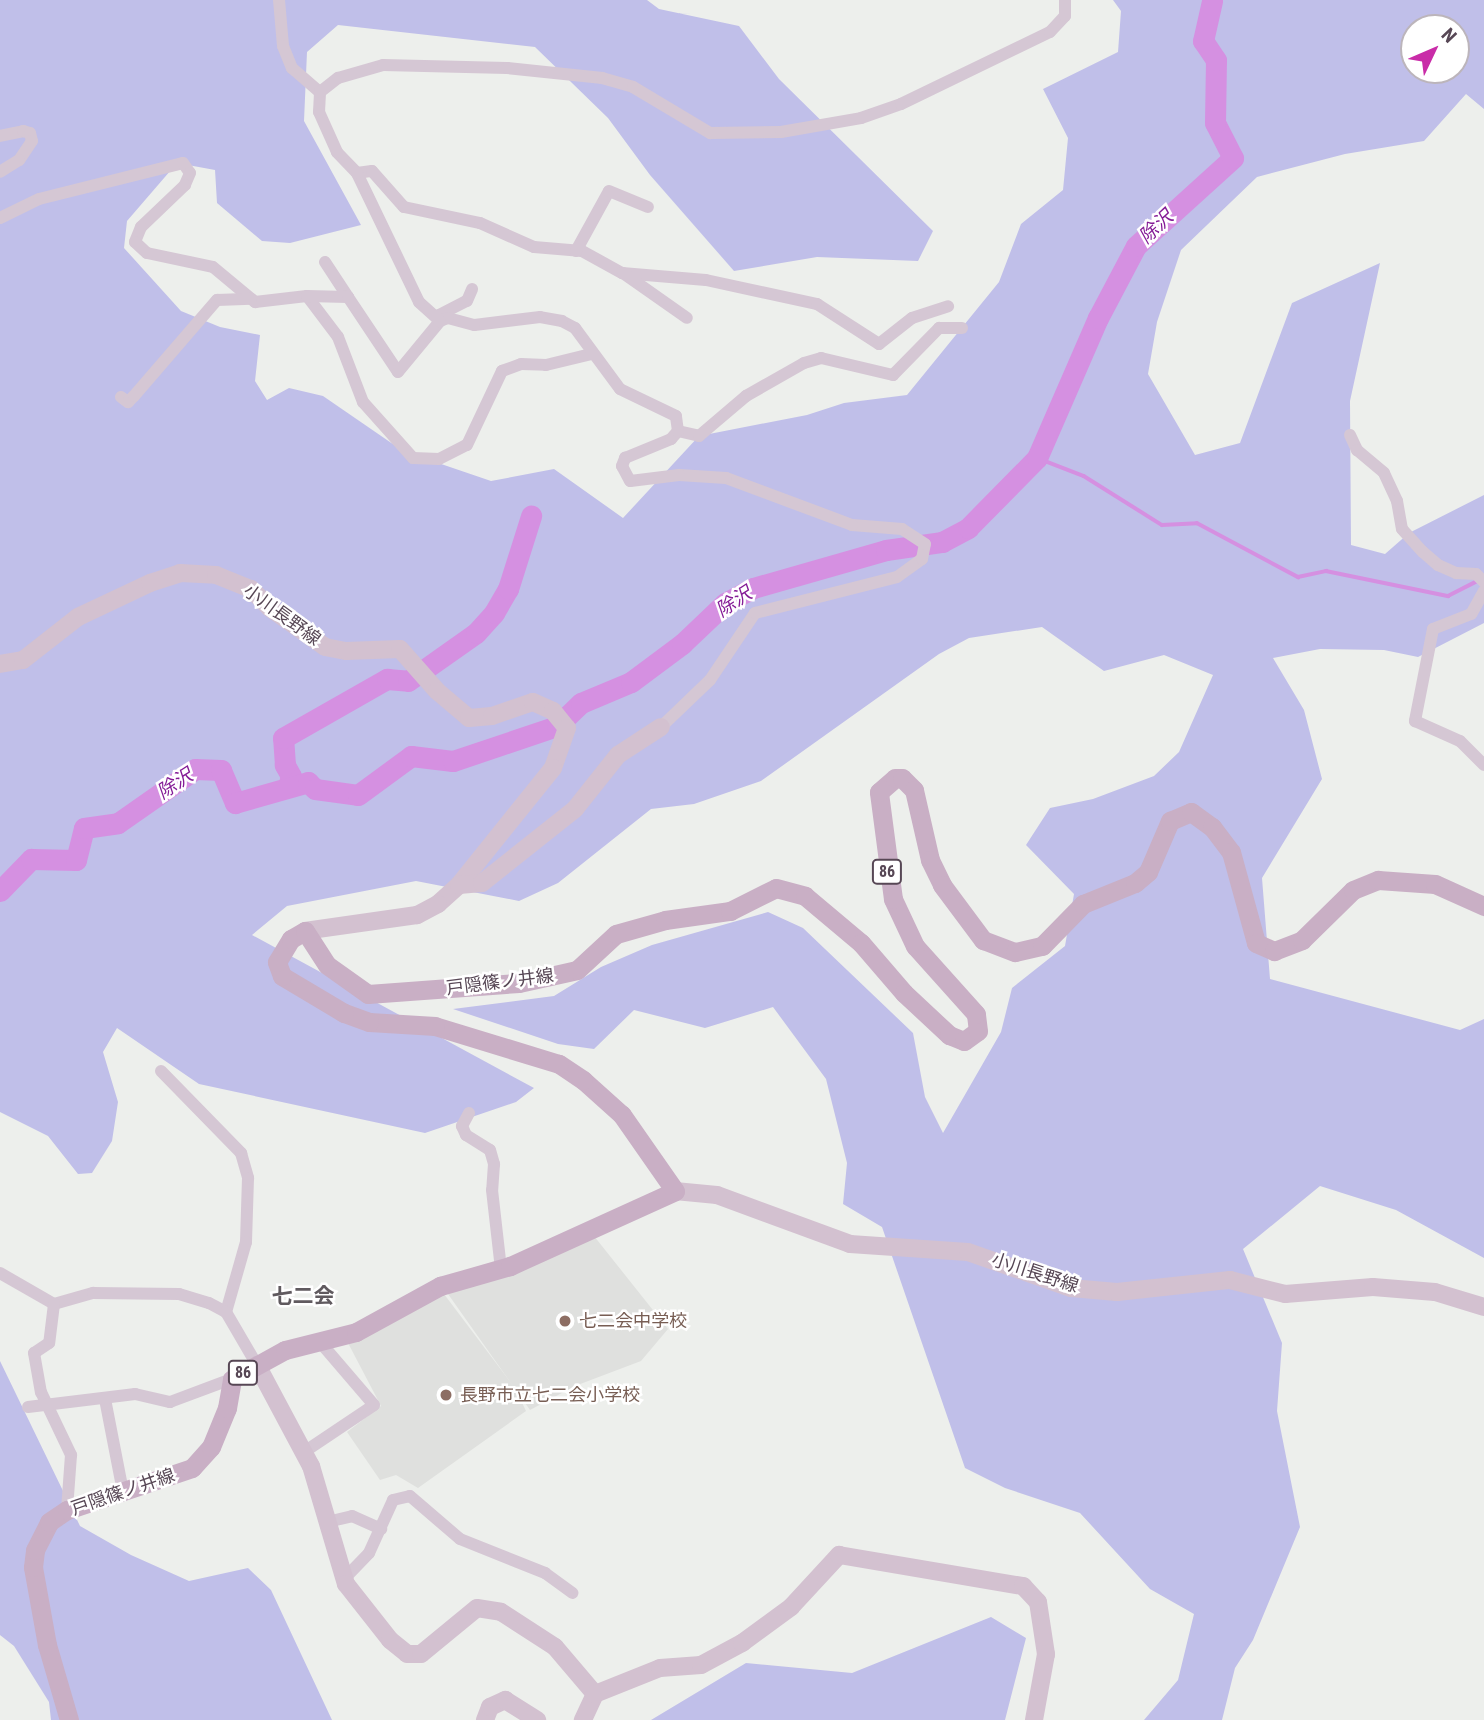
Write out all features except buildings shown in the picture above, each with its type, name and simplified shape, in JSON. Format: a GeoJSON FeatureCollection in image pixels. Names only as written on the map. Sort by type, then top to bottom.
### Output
{"type":"FeatureCollection","features":[{"type":"Feature","properties":{"kind":"main road","name":"小川長野線"},"geometry":{"type":"LineString","coordinates":[[0,664],[23,660],[78,617],[150,583],[180,573],[204,575],[251,589],[270,608],[325,647],[346,651],[400,649],[469,718],[492,716],[533,702],[553,711],[566,728],[553,768],[459,885],[417,915],[305,931]]}},
{"type":"Feature","properties":{"kind":"main road"},"geometry":{"type":"LineString","coordinates":[[459,885],[482,883],[575,809],[618,755],[662,727]]}},
{"type":"Feature","properties":{"kind":"main road","name":"戸隠篠ノ井線"},"geometry":{"type":"LineString","coordinates":[[305,931],[327,965],[368,994],[430,991],[550,979],[577,970],[617,934],[665,920],[730,911],[776,888],[805,896],[861,943],[904,993],[949,1035],[964,1041],[978,1031],[976,1014],[915,946],[892,899],[879,792],[895,778],[902,778],[914,790],[930,860],[942,886],[983,940],[1015,952],[1042,946],[1083,904],[1135,883],[1148,872],[1170,821],[1191,812],[1212,827],[1231,852],[1256,943],[1274,951],[1302,940],[1353,890],[1378,880],[1435,884],[1484,906]]}},
{"type":"Feature","properties":{"kind":"main road"},"geometry":{"type":"LineString","coordinates":[[305,931],[281,948],[277,962],[282,975],[304,992],[369,1022],[435,1026],[559,1065],[622,1115],[675,1191]]}},
{"type":"Feature","properties":{"kind":"main road","name":"小川長野線"},"geometry":{"type":"LineString","coordinates":[[675,1191],[717,1195],[850,1244],[968,1252],[1071,1288],[1117,1292],[1230,1280],[1285,1294],[1373,1287],[1435,1292],[1484,1307]]}},
{"type":"Feature","properties":{"kind":"main road","name":"86"},"geometry":{"type":"LineString","coordinates":[[232,1379],[285,1350],[356,1332],[440,1286],[501,1269],[675,1191]]}},
{"type":"Feature","properties":{"kind":"main road"},"geometry":{"type":"LineString","coordinates":[[257,1365],[304,1452],[344,1578],[360,1606],[408,1654],[421,1654],[462,1617],[489,1608],[522,1622],[555,1647],[595,1694]]}},
{"type":"Feature","properties":{"kind":"main road","name":"戸隠篠ノ井線"},"geometry":{"type":"LineString","coordinates":[[69,1720],[47,1646],[33,1567],[39,1539],[49,1522],[67,1510],[192,1468],[211,1447],[227,1408],[232,1379]]}},
{"type":"Feature","properties":{"kind":"main road"},"geometry":{"type":"LineString","coordinates":[[583,1720],[595,1694],[660,1668],[701,1665],[742,1643],[791,1607],[839,1555],[1023,1586],[1038,1602],[1046,1654],[1034,1720]]}},
{"type":"Feature","properties":{"kind":"main road"},"geometry":{"type":"LineString","coordinates":[[485,1720],[490,1707],[505,1700],[537,1720]]}},
{"type":"Feature","properties":{"kind":"street"},"geometry":{"type":"LineString","coordinates":[[279,0],[283,47],[292,68],[320,92],[323,124],[337,152],[357,173],[419,302],[440,321],[474,325],[540,317],[562,321],[575,328],[591,354],[620,389],[668,409],[676,416],[678,431],[671,439],[625,458],[625,475],[642,481],[678,475],[726,478],[852,525],[902,529],[925,544],[922,559],[897,578],[755,613],[710,680],[662,727]]}},
{"type":"Feature","properties":{"kind":"street"},"geometry":{"type":"LineString","coordinates":[[320,92],[338,78],[383,65],[507,68],[602,78],[634,87],[710,134],[782,132],[861,118],[901,104],[1050,32],[1065,16],[1065,0]]}},
{"type":"Feature","properties":{"kind":"street"},"geometry":{"type":"LineString","coordinates":[[0,136],[30,132],[32,141],[19,160],[0,172]]}},
{"type":"Feature","properties":{"kind":"street"},"geometry":{"type":"LineString","coordinates":[[0,218],[39,199],[183,163],[190,173],[185,185],[141,227],[135,242],[148,253],[214,268],[255,302],[307,296],[348,297]]}},
{"type":"Feature","properties":{"kind":"street"},"geometry":{"type":"LineString","coordinates":[[357,173],[372,171],[404,207],[480,223],[534,247],[576,251],[622,273],[687,318]]}},
{"type":"Feature","properties":{"kind":"street"},"geometry":{"type":"LineString","coordinates":[[576,251],[609,191],[648,208]]}},
{"type":"Feature","properties":{"kind":"street"},"geometry":{"type":"LineString","coordinates":[[325,262],[398,372],[440,321],[439,315],[467,301],[472,289]]}},
{"type":"Feature","properties":{"kind":"street"},"geometry":{"type":"LineString","coordinates":[[622,273],[706,280],[817,304],[879,344],[912,318],[948,306]]}},
{"type":"Feature","properties":{"kind":"street"},"geometry":{"type":"LineString","coordinates":[[307,296],[338,337],[363,402],[413,458],[439,458],[467,445],[502,372],[521,363],[545,365],[591,354]]}},
{"type":"Feature","properties":{"kind":"street"},"geometry":{"type":"LineString","coordinates":[[121,397],[128,402],[134,396],[217,300],[251,299]]}},
{"type":"Feature","properties":{"kind":"street"},"geometry":{"type":"LineString","coordinates":[[678,431],[699,436],[746,396],[804,363],[821,358],[892,375],[939,328],[962,328]]}},
{"type":"Feature","properties":{"kind":"street"},"geometry":{"type":"LineString","coordinates":[[1350,435],[1357,450],[1384,473],[1397,500],[1402,528],[1423,552],[1438,565],[1456,573],[1476,574],[1484,582]]}},
{"type":"Feature","properties":{"kind":"street"},"geometry":{"type":"LineString","coordinates":[[1484,591],[1471,614],[1433,629],[1415,721],[1460,741],[1484,765]]}},
{"type":"Feature","properties":{"kind":"street"},"geometry":{"type":"LineString","coordinates":[[161,1071],[241,1153],[248,1178],[246,1242],[226,1312]]}},
{"type":"Feature","properties":{"kind":"street"},"geometry":{"type":"LineString","coordinates":[[469,1113],[462,1126],[466,1135],[490,1150],[494,1164],[492,1202],[501,1269]]}},
{"type":"Feature","properties":{"kind":"street"},"geometry":{"type":"LineString","coordinates":[[0,1273],[54,1304],[93,1293],[179,1294],[226,1312],[257,1365]]}},
{"type":"Feature","properties":{"kind":"street"},"geometry":{"type":"LineString","coordinates":[[54,1304],[49,1343],[34,1353],[47,1403],[71,1455],[67,1510]]}},
{"type":"Feature","properties":{"kind":"street"},"geometry":{"type":"LineString","coordinates":[[304,1452],[374,1405],[320,1342]]}},
{"type":"Feature","properties":{"kind":"street"},"geometry":{"type":"LineString","coordinates":[[29,1407],[135,1394],[170,1402],[232,1379]]}},
{"type":"Feature","properties":{"kind":"street"},"geometry":{"type":"LineString","coordinates":[[105,1399],[123,1492]]}},
{"type":"Feature","properties":{"kind":"street"},"geometry":{"type":"LineString","coordinates":[[344,1578],[363,1563],[393,1500],[410,1496],[460,1539],[545,1573],[573,1593]]}},
{"type":"Feature","properties":{"kind":"street"},"geometry":{"type":"LineString","coordinates":[[327,1522],[352,1516],[381,1529]]}},
{"type":"Feature","properties":{"kind":"shaded area"},"geometry":{"type":"Polygon","coordinates":[[[0,0],[647,0],[659,9],[739,26],[779,79],[933,231],[918,261],[817,257],[734,271],[650,175],[608,118],[535,47],[338,25],[307,52],[304,121],[361,225],[290,243],[262,241],[217,203],[215,170],[177,163],[127,221],[124,248],[181,311],[220,327],[260,335],[255,381],[267,400],[289,388],[323,396],[403,451],[491,481],[554,469],[623,518],[699,436],[807,415],[844,403],[907,395],[999,282],[1021,224],[1063,190],[1068,138],[1043,89],[1118,52],[1121,11],[1113,0],[1484,0],[1484,109],[1466,94],[1424,141],[1345,154],[1257,177],[1181,250],[1157,322],[1148,374],[1195,455],[1240,443],[1292,303],[1380,263],[1350,401],[1351,545],[1385,554],[1409,533],[1484,495],[1484,623],[1418,657],[1384,650],[1320,649],[1273,658],[1304,710],[1322,779],[1262,878],[1270,979],[1460,1030],[1484,1019],[1484,1258],[1396,1210],[1320,1186],[1243,1249],[1282,1343],[1277,1411],[1300,1527],[1253,1640],[1235,1668],[1222,1720],[1144,1720],[1178,1680],[1194,1614],[1150,1589],[1080,1513],[1005,1488],[965,1468],[882,1227],[843,1204],[847,1163],[826,1079],[773,1007],[705,1028],[634,1010],[594,1049],[558,1044],[453,1009],[554,996],[601,967],[652,945],[768,912],[803,928],[913,1033],[925,1097],[943,1133],[1001,1032],[1012,988],[1065,946],[1074,894],[1026,845],[1050,808],[1093,799],[1154,776],[1179,752],[1213,675],[1164,655],[1104,671],[1042,627],[969,638],[939,654],[761,781],[694,804],[651,809],[558,883],[519,901],[416,881],[287,906],[252,935],[534,1088],[516,1102],[425,1133],[199,1084],[117,1028],[103,1052],[118,1102],[112,1141],[92,1173],[78,1174],[48,1136],[0,1112],[0,0]]]}},
{"type":"Feature","properties":{"kind":"shaded area"},"geometry":{"type":"Polygon","coordinates":[[[594,1236],[668,1329],[641,1361],[575,1386],[530,1410],[448,1294],[594,1236]]]}},
{"type":"Feature","properties":{"kind":"shaded area","name":"長野市立七二会小学校"},"geometry":{"type":"Polygon","coordinates":[[[444,1294],[515,1388],[526,1411],[418,1488],[396,1475],[380,1480],[347,1432],[381,1406],[348,1343],[444,1294]]]}},
{"type":"Feature","properties":{"kind":"shaded area"},"geometry":{"type":"Polygon","coordinates":[[[0,1361],[80,1526],[131,1555],[189,1581],[248,1568],[271,1590],[332,1720],[51,1720],[49,1702],[14,1646],[0,1635],[0,1361]]]}},
{"type":"Feature","properties":{"kind":"shaded area"},"geometry":{"type":"Polygon","coordinates":[[[991,1617],[1026,1638],[1005,1720],[651,1720],[746,1663],[852,1673],[991,1617]]]}},
{"type":"Feature","properties":{"kind":"waterway","name":"除沢"},"geometry":{"type":"LineString","coordinates":[[0,891],[31,859],[76,860],[84,828],[118,823],[195,769],[221,770],[235,803],[308,782],[315,789],[358,795],[411,756],[453,761],[557,726],[581,703],[631,682],[682,644],[725,603],[753,588],[886,550],[942,542],[968,528],[1037,458],[1098,318],[1136,246],[1233,158],[1215,123],[1216,60],[1203,41],[1212,1]]}},
{"type":"Feature","properties":{"kind":"waterway"},"geometry":{"type":"LineString","coordinates":[[1037,458],[1084,476],[1162,525],[1197,523],[1298,577],[1326,571],[1448,596],[1479,580]]}},
{"type":"Feature","properties":{"kind":"waterway"},"geometry":{"type":"LineString","coordinates":[[288,787],[291,776],[285,765],[283,738],[387,679],[408,681],[476,633],[494,613],[508,589],[531,516]]}},
{"type":"Feature","properties":{"kind":"place","name":"七二会中学校"},"geometry":{"type":"Point","coordinates":[565,1321]}},
{"type":"Feature","properties":{"kind":"place","name":"長野市立七二会小学校"},"geometry":{"type":"Point","coordinates":[446,1395]}},
{"type":"Feature","properties":{"kind":"district","name":"七二会"},"geometry":{"type":"Point","coordinates":[303,1296]}}]}
